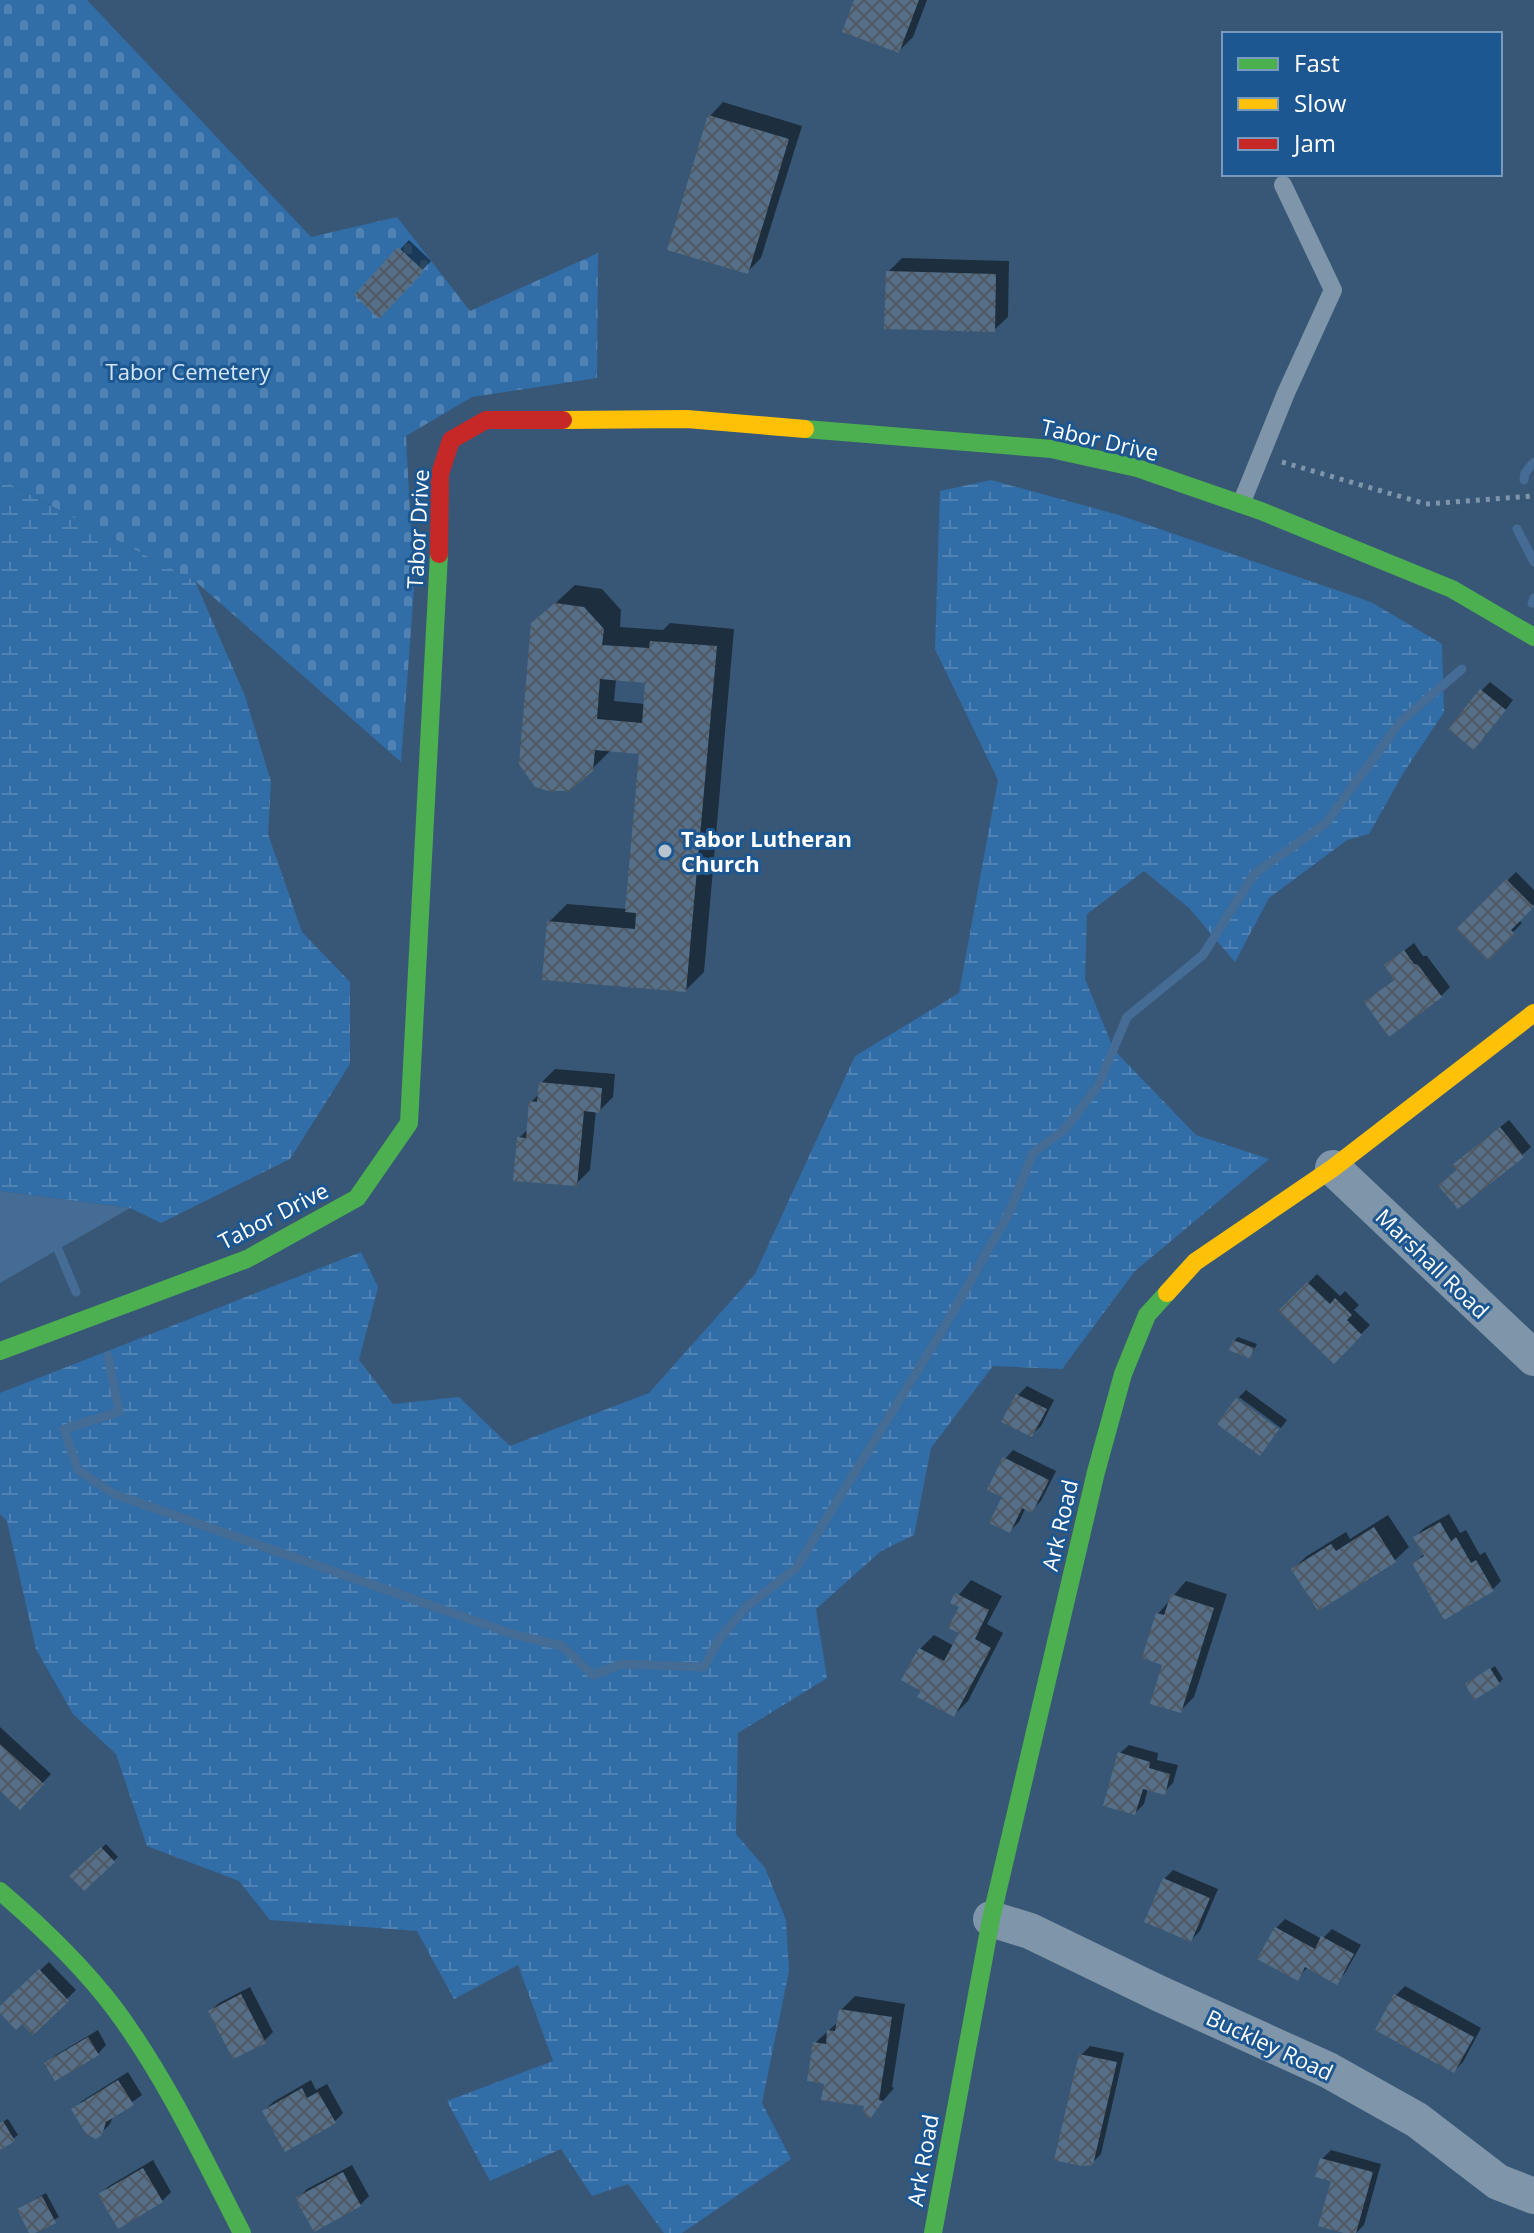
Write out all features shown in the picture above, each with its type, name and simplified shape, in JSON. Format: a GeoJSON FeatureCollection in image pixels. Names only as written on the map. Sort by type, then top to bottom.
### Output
{"type":"FeatureCollection","features":[{"type":"Feature","properties":{"kind":"street","name":"Tabor Drive"},"geometry":{"type":"LineString","coordinates":[[0,1351],[247,1259],[357,1198],[409,1123],[438,607],[440,474],[451,440],[486,420],[687,419],[1051,449],[1137,468],[1241,504],[1452,589],[1534,637]]}},
{"type":"Feature","properties":{"kind":"street","name":"Ark Road"},"geometry":{"type":"LineString","coordinates":[[933,2233],[991,1919],[1096,1472],[1123,1374],[1138,1333],[1147,1315],[1195,1262],[1333,1168],[1534,1013]]}},
{"type":"Feature","properties":{"kind":"street","name":"Marshall Road"},"geometry":{"type":"LineString","coordinates":[[1333,1168],[1534,1358]]}},
{"type":"Feature","properties":{"kind":"street"},"geometry":{"type":"LineString","coordinates":[[0,1891],[74,1960],[115,2010],[174,2105],[242,2233]]}},
{"type":"Feature","properties":{"kind":"street","name":"Buckley Road"},"geometry":{"type":"LineString","coordinates":[[991,1919],[1030,1931],[1328,2070],[1417,2120],[1498,2182],[1534,2196]]}},
{"type":"Feature","properties":{"kind":"lane"},"geometry":{"type":"LineString","coordinates":[[1241,504],[1333,290],[1283,185]]}},
{"type":"Feature","properties":{"kind":"path"},"geometry":{"type":"LineString","coordinates":[[1260,455],[1426,504],[1534,496]]}},
{"type":"Feature","properties":{"kind":"green space","name":"Tabor Cemetery"},"geometry":{"type":"Polygon","coordinates":[[[0,0],[87,0],[311,237],[397,217],[470,311],[598,253],[597,378],[472,397],[406,436],[414,589],[401,762],[195,581],[0,479],[0,0]]]}},
{"type":"Feature","properties":{"kind":"green space"},"geometry":{"type":"Polygon","coordinates":[[[0,479],[195,581],[245,696],[271,782],[268,834],[302,932],[350,982],[350,1064],[290,1159],[161,1223],[130,1208],[0,1191],[0,479]]]}},
{"type":"Feature","properties":{"kind":"green space"},"geometry":{"type":"Polygon","coordinates":[[[991,480],[1119,515],[1371,602],[1442,644],[1444,712],[1404,772],[1369,834],[1347,840],[1269,898],[1235,962],[1189,908],[1144,871],[1087,914],[1085,979],[1114,1050],[1196,1135],[1269,1159],[1135,1271],[1062,1369],[993,1366],[931,1448],[914,1535],[881,1551],[816,1609],[827,1678],[738,1733],[736,1834],[765,1868],[786,1920],[789,1971],[762,2103],[791,2159],[682,2233],[664,2233],[628,2184],[592,2196],[561,2149],[490,2181],[447,2101],[553,2061],[518,1965],[454,1999],[417,1931],[270,1920],[239,1881],[147,1846],[116,1754],[73,1714],[36,1649],[7,1521],[0,1514],[0,1393],[361,1252],[378,1287],[359,1360],[393,1404],[459,1397],[510,1446],[649,1393],[755,1274],[855,1056],[959,993],[998,780],[935,649],[940,491],[991,480]]]}},
{"type":"Feature","properties":{"kind":"shaded area"},"geometry":{"type":"Polygon","coordinates":[[[0,1191],[130,1208],[0,1283],[0,1191]]]}},
{"type":"Feature","properties":{"kind":"building"},"geometry":{"type":"Polygon","coordinates":[[[854,0],[919,0],[899,53],[842,32],[854,0]]]}},
{"type":"Feature","properties":{"kind":"building"},"geometry":{"type":"Polygon","coordinates":[[[708,115],[789,139],[748,274],[667,250],[708,115]]]}},
{"type":"Feature","properties":{"kind":"building"},"geometry":{"type":"Polygon","coordinates":[[[398,247],[424,271],[379,319],[354,295],[398,247]]]}},
{"type":"Feature","properties":{"kind":"building"},"geometry":{"type":"Polygon","coordinates":[[[886,271],[996,274],[995,332],[884,329],[886,271]]]}},
{"type":"Feature","properties":{"kind":"building","name":"Tabor Lutheran Church"},"geometry":{"type":"Polygon","coordinates":[[[555,603],[584,607],[604,629],[602,645],[649,648],[650,641],[717,646],[686,992],[542,980],[547,921],[635,929],[636,913],[625,912],[639,754],[595,750],[593,771],[569,791],[548,791],[535,787],[519,764],[531,623],[555,603]],[[600,679],[597,719],[642,723],[645,683],[600,679]]]}},
{"type":"Feature","properties":{"kind":"building"},"geometry":{"type":"Polygon","coordinates":[[[1480,689],[1506,710],[1474,750],[1448,729],[1480,689]]]}},
{"type":"Feature","properties":{"kind":"building"},"geometry":{"type":"Polygon","coordinates":[[[1506,879],[1534,907],[1511,930],[1515,934],[1488,961],[1456,929],[1506,879]]]}},
{"type":"Feature","properties":{"kind":"building"},"geometry":{"type":"Polygon","coordinates":[[[1404,950],[1442,997],[1389,1037],[1364,1002],[1394,980],[1384,965],[1404,950]]]}},
{"type":"Feature","properties":{"kind":"building"},"geometry":{"type":"Polygon","coordinates":[[[539,1082],[602,1088],[600,1113],[584,1111],[577,1186],[513,1181],[517,1137],[526,1138],[529,1101],[537,1102],[539,1082]]]}},
{"type":"Feature","properties":{"kind":"building"},"geometry":{"type":"Polygon","coordinates":[[[1500,1127],[1524,1157],[1458,1209],[1438,1185],[1457,1170],[1452,1165],[1500,1127]]]}},
{"type":"Feature","properties":{"kind":"building"},"geometry":{"type":"Polygon","coordinates":[[[1307,1282],[1330,1304],[1335,1298],[1352,1315],[1347,1320],[1362,1335],[1334,1364],[1278,1311],[1307,1282]]]}},
{"type":"Feature","properties":{"kind":"building"},"geometry":{"type":"Polygon","coordinates":[[[1233,1340],[1254,1348],[1250,1359],[1229,1350],[1233,1340]]]}},
{"type":"Feature","properties":{"kind":"building"},"geometry":{"type":"Polygon","coordinates":[[[1016,1394],[1047,1409],[1032,1437],[1001,1422],[1016,1394]]]}},
{"type":"Feature","properties":{"kind":"building"},"geometry":{"type":"Polygon","coordinates":[[[1236,1398],[1279,1429],[1260,1456],[1217,1424],[1236,1398]]]}},
{"type":"Feature","properties":{"kind":"building"},"geometry":{"type":"Polygon","coordinates":[[[1003,1457],[1049,1480],[1032,1513],[1022,1508],[1010,1533],[989,1523],[1002,1497],[987,1490],[1003,1457]]]}},
{"type":"Feature","properties":{"kind":"building"},"geometry":{"type":"Polygon","coordinates":[[[1440,1522],[1451,1541],[1456,1537],[1471,1563],[1476,1560],[1494,1591],[1444,1620],[1412,1563],[1424,1556],[1413,1537],[1440,1522]]]}},
{"type":"Feature","properties":{"kind":"building"},"geometry":{"type":"Polygon","coordinates":[[[1374,1527],[1396,1562],[1318,1611],[1291,1569],[1331,1544],[1336,1551],[1374,1527]]]}},
{"type":"Feature","properties":{"kind":"building"},"geometry":{"type":"Polygon","coordinates":[[[955,1593],[989,1610],[975,1639],[991,1648],[954,1717],[917,1697],[921,1691],[901,1680],[919,1648],[944,1661],[959,1633],[948,1628],[959,1607],[950,1603],[955,1593]]]}},
{"type":"Feature","properties":{"kind":"building"},"geometry":{"type":"Polygon","coordinates":[[[1171,1594],[1214,1608],[1181,1713],[1150,1704],[1162,1665],[1142,1658],[1156,1613],[1164,1615],[1171,1594]]]}},
{"type":"Feature","properties":{"kind":"building"},"geometry":{"type":"Polygon","coordinates":[[[1490,1668],[1500,1684],[1474,1700],[1465,1684],[1490,1668]]]}},
{"type":"Feature","properties":{"kind":"building"},"geometry":{"type":"Polygon","coordinates":[[[0,1744],[44,1784],[20,1810],[0,1791],[0,1744]]]}},
{"type":"Feature","properties":{"kind":"building"},"geometry":{"type":"Polygon","coordinates":[[[1118,1752],[1150,1762],[1149,1768],[1170,1774],[1165,1795],[1143,1789],[1135,1815],[1103,1806],[1118,1752]]]}},
{"type":"Feature","properties":{"kind":"building"},"geometry":{"type":"Polygon","coordinates":[[[101,1847],[115,1862],[84,1891],[69,1876],[101,1847]]]}},
{"type":"Feature","properties":{"kind":"building"},"geometry":{"type":"Polygon","coordinates":[[[1163,1878],[1210,1898],[1191,1942],[1144,1922],[1163,1878]]]}},
{"type":"Feature","properties":{"kind":"building"},"geometry":{"type":"Polygon","coordinates":[[[1275,1927],[1315,1949],[1321,1936],[1354,1954],[1337,1985],[1305,1967],[1298,1981],[1257,1959],[1275,1927]]]}},
{"type":"Feature","properties":{"kind":"building"},"geometry":{"type":"Polygon","coordinates":[[[39,1969],[69,2001],[33,2035],[22,2024],[16,2030],[0,2013],[0,2006],[39,1969]]]}},
{"type":"Feature","properties":{"kind":"building"},"geometry":{"type":"Polygon","coordinates":[[[241,1994],[266,2043],[233,2059],[208,2011],[241,1994]]]}},
{"type":"Feature","properties":{"kind":"building"},"geometry":{"type":"Polygon","coordinates":[[[1394,1994],[1474,2037],[1454,2073],[1375,2030],[1394,1994]]]}},
{"type":"Feature","properties":{"kind":"building"},"geometry":{"type":"Polygon","coordinates":[[[839,2009],[892,2017],[879,2100],[883,2101],[870,2119],[863,2112],[864,2106],[821,2100],[824,2084],[807,2081],[813,2042],[826,2044],[827,2030],[835,2031],[839,2009]]]}},
{"type":"Feature","properties":{"kind":"building"},"geometry":{"type":"Polygon","coordinates":[[[88,2037],[99,2055],[55,2081],[44,2063],[88,2037]]]}},
{"type":"Feature","properties":{"kind":"building"},"geometry":{"type":"Polygon","coordinates":[[[1079,2054],[1117,2062],[1093,2165],[1081,2166],[1054,2160],[1079,2054]]]}},
{"type":"Feature","properties":{"kind":"building"},"geometry":{"type":"Polygon","coordinates":[[[118,2080],[134,2105],[106,2122],[102,2135],[96,2139],[86,2134],[71,2109],[118,2080]]]}},
{"type":"Feature","properties":{"kind":"building"},"geometry":{"type":"Polygon","coordinates":[[[302,2088],[307,2098],[318,2092],[336,2123],[285,2152],[262,2111],[302,2088]]]}},
{"type":"Feature","properties":{"kind":"building"},"geometry":{"type":"Polygon","coordinates":[[[3,2121],[15,2141],[0,2150],[0,2123],[3,2121]]]}},
{"type":"Feature","properties":{"kind":"building"},"geometry":{"type":"Polygon","coordinates":[[[1320,2158],[1373,2172],[1356,2233],[1318,2226],[1331,2181],[1315,2177],[1320,2158]]]}},
{"type":"Feature","properties":{"kind":"building"},"geometry":{"type":"Polygon","coordinates":[[[143,2168],[163,2202],[118,2229],[98,2194],[143,2168]]]}},
{"type":"Feature","properties":{"kind":"building"},"geometry":{"type":"Polygon","coordinates":[[[343,2172],[361,2206],[314,2232],[295,2198],[343,2172]]]}},
{"type":"Feature","properties":{"kind":"building"},"geometry":{"type":"Polygon","coordinates":[[[42,2196],[56,2223],[29,2233],[17,2209],[42,2196]]]}},
{"type":"Feature","properties":{"kind":"waterway"},"geometry":{"type":"LineString","coordinates":[[1524,480],[1525,473],[1534,462]]}},
{"type":"Feature","properties":{"kind":"waterway"},"geometry":{"type":"LineString","coordinates":[[1517,529],[1534,562]]}},
{"type":"Feature","properties":{"kind":"waterway"},"geometry":{"type":"LineString","coordinates":[[1532,603],[1534,598]]}},
{"type":"Feature","properties":{"kind":"waterway"},"geometry":{"type":"LineString","coordinates":[[108,1356],[119,1412],[64,1429],[78,1470],[114,1494],[512,1634],[562,1646],[593,1675],[621,1664],[704,1667],[718,1641],[745,1608],[796,1568],[945,1326],[1010,1211],[1033,1153],[1064,1130],[1098,1086],[1127,1017],[1203,955],[1254,874],[1326,823],[1400,722],[1462,669]]}},
{"type":"Feature","properties":{"kind":"waterway"},"geometry":{"type":"LineString","coordinates":[[54,1240],[76,1292]]}},
{"type":"Feature","properties":{"kind":"traffic: fast"},"geometry":{"type":"LineString","coordinates":[[805,429],[1051,449],[1137,468],[1261,511],[1452,589],[1534,637]]}},
{"type":"Feature","properties":{"kind":"traffic: fast"},"geometry":{"type":"LineString","coordinates":[[0,1351],[247,1259],[357,1198],[409,1123],[439,554]]}},
{"type":"Feature","properties":{"kind":"traffic: fast"},"geometry":{"type":"LineString","coordinates":[[933,2233],[991,1919],[1096,1472],[1123,1374],[1147,1315],[1167,1293]]}},
{"type":"Feature","properties":{"kind":"traffic: fast"},"geometry":{"type":"LineString","coordinates":[[0,1891],[89,1977],[134,2035],[167,2090],[242,2233]]}},
{"type":"Feature","properties":{"kind":"traffic: slow"},"geometry":{"type":"LineString","coordinates":[[563,420],[687,419],[805,429]]}},
{"type":"Feature","properties":{"kind":"traffic: slow"},"geometry":{"type":"LineString","coordinates":[[1167,1293],[1195,1262],[1333,1168],[1534,1013]]}},
{"type":"Feature","properties":{"kind":"traffic: jam"},"geometry":{"type":"LineString","coordinates":[[439,554],[440,474],[451,440],[486,420],[563,420]]}},
{"type":"Feature","properties":{"kind":"place","name":"Tabor Lutheran Church"},"geometry":{"type":"Point","coordinates":[665,851]}}]}
